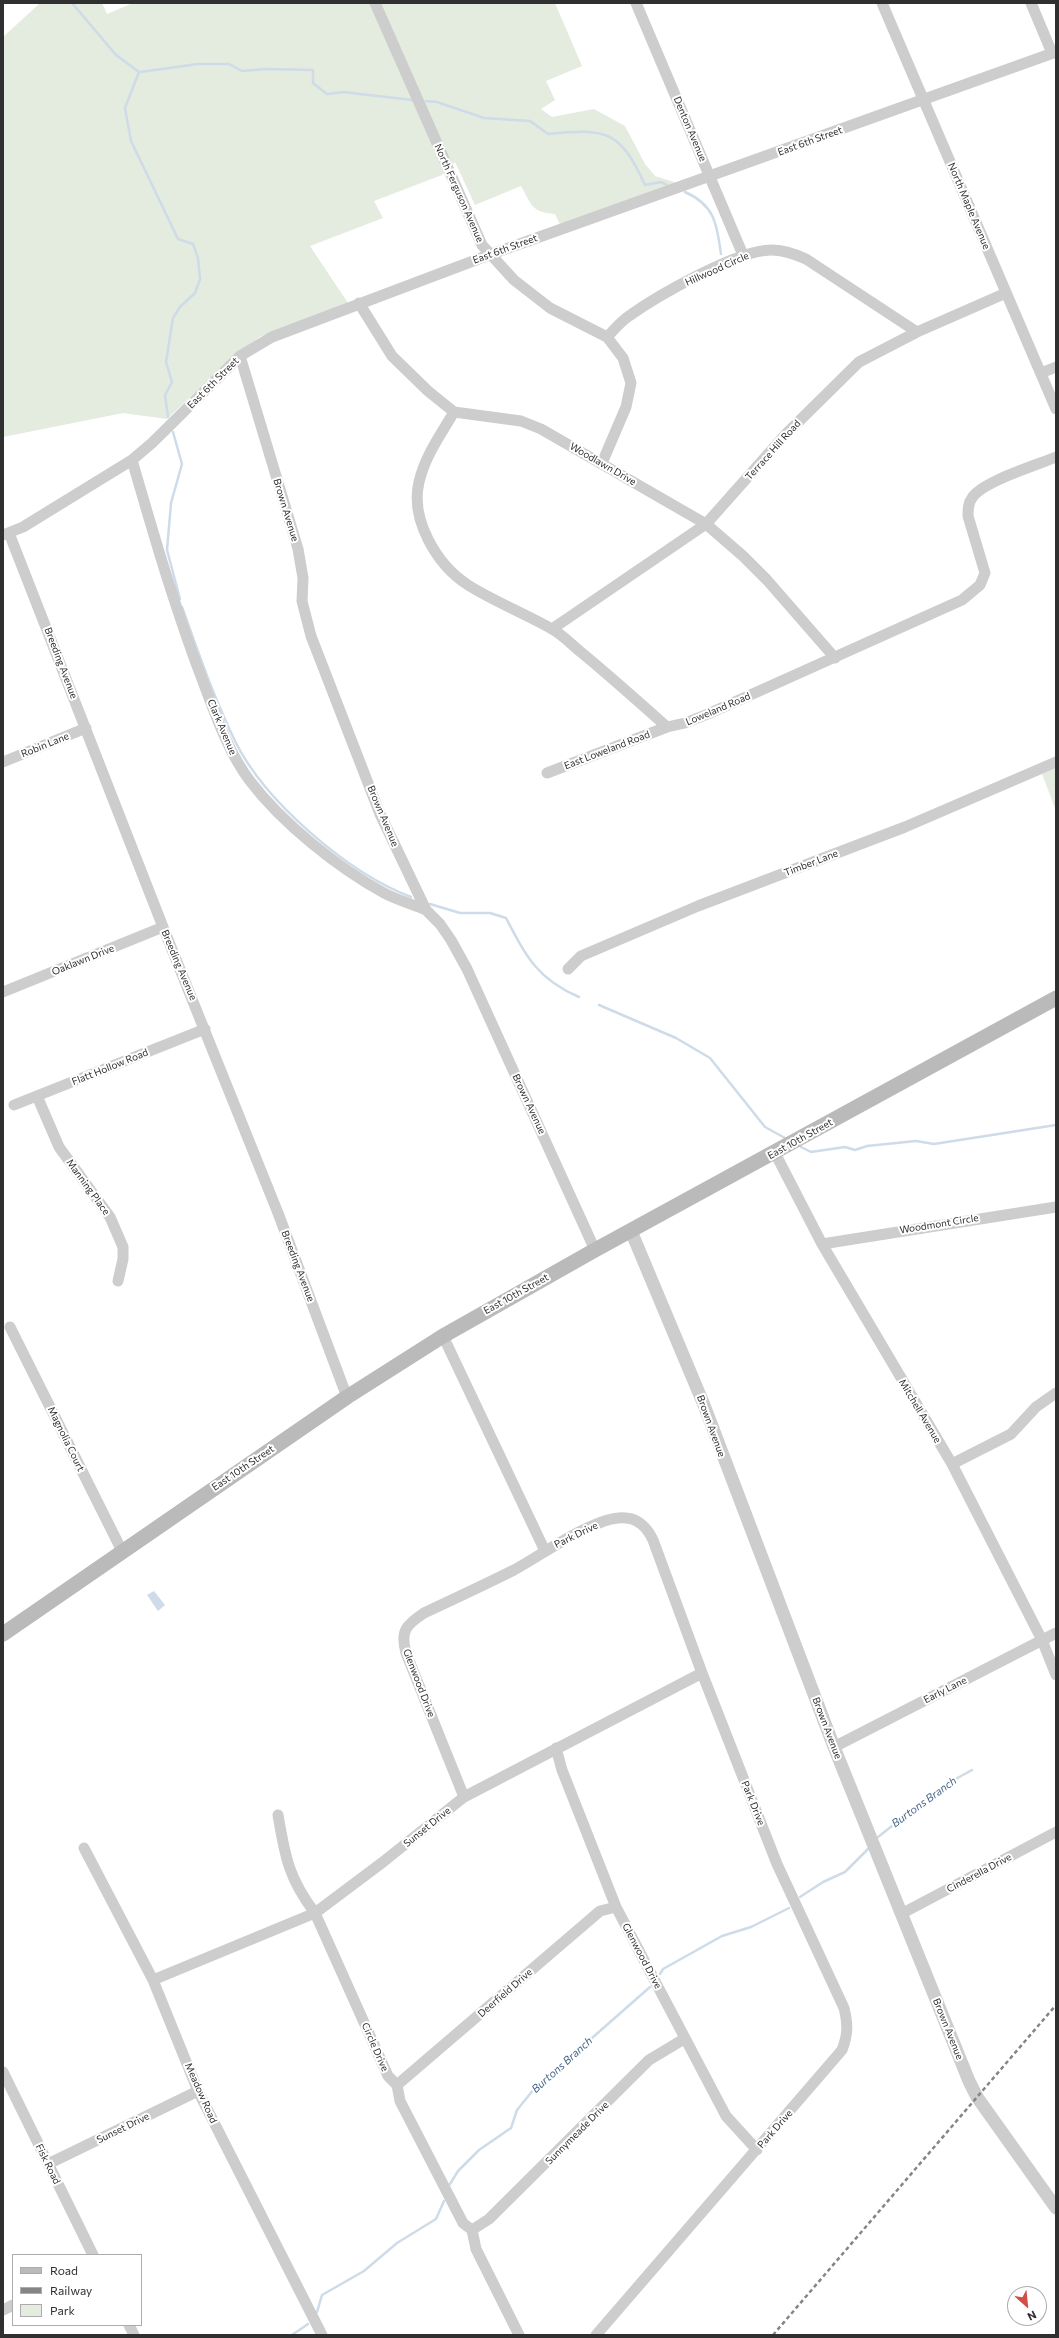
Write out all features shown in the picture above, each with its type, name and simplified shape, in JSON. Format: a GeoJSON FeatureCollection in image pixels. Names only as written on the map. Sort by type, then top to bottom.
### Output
{"type":"FeatureCollection","features":[{"type":"Feature","properties":{"kind":"main road","name":"East 10th Street"},"geometry":{"type":"LineString","coordinates":[[3,1634],[347,1397],[443,1336],[595,1250],[775,1153],[1056,998]]}},
{"type":"Feature","properties":{"kind":"street","name":"North Ferguson Avenue"},"geometry":{"type":"LineString","coordinates":[[375,3],[482,245],[489,255],[514,280],[550,308],[607,337],[623,358],[631,383],[626,407],[602,463]]}},
{"type":"Feature","properties":{"kind":"street","name":"Denton Avenue"},"geometry":{"type":"LineString","coordinates":[[636,3],[743,255]]}},
{"type":"Feature","properties":{"kind":"street","name":"North Maple Avenue"},"geometry":{"type":"LineString","coordinates":[[882,3],[1056,409]]}},
{"type":"Feature","properties":{"kind":"street"},"geometry":{"type":"LineString","coordinates":[[1031,3],[1054,52]]}},
{"type":"Feature","properties":{"kind":"street","name":"East 6th Street"},"geometry":{"type":"LineString","coordinates":[[6,534],[23,527],[132,460],[152,443],[240,356],[272,337],[358,303],[489,255],[924,100],[1054,52]]}},
{"type":"Feature","properties":{"kind":"street","name":"Hillwood Circle"},"geometry":{"type":"LineString","coordinates":[[607,337],[627,317],[676,287],[743,255],[771,250],[789,252],[806,259],[917,332]]}},
{"type":"Feature","properties":{"kind":"street","name":"Terrace Hill Road"},"geometry":{"type":"LineString","coordinates":[[552,629],[706,524],[786,434],[859,362],[917,332],[1006,293]]}},
{"type":"Feature","properties":{"kind":"street"},"geometry":{"type":"LineString","coordinates":[[358,303],[392,356],[428,391],[454,412],[428,456],[419,483],[419,506],[422,524],[433,548],[447,569],[467,585],[507,608],[552,629],[618,683],[666,727]]}},
{"type":"Feature","properties":{"kind":"street","name":"Brown Avenue"},"geometry":{"type":"LineString","coordinates":[[240,356],[298,549],[303,578],[302,601],[311,636],[380,814],[426,910],[440,924],[451,940],[467,969],[595,1250]]}},
{"type":"Feature","properties":{"kind":"street"},"geometry":{"type":"LineString","coordinates":[[1041,372],[1056,367]]}},
{"type":"Feature","properties":{"kind":"street","name":"Woodlawn Drive"},"geometry":{"type":"LineString","coordinates":[[454,412],[521,422],[541,429],[706,524],[743,556],[835,658]]}},
{"type":"Feature","properties":{"kind":"street","name":"Loweland Road"},"geometry":{"type":"LineString","coordinates":[[666,727],[685,723],[708,714],[835,658],[962,600],[971,594],[980,584],[985,573],[968,516],[968,506],[972,497],[990,483],[1056,457]]}},
{"type":"Feature","properties":{"kind":"street","name":"Clark Avenue"},"geometry":{"type":"LineString","coordinates":[[132,460],[171,595],[196,665],[232,753],[250,782],[313,844],[348,871],[385,894],[426,910]]}},
{"type":"Feature","properties":{"kind":"street","name":"Breeding Avenue"},"geometry":{"type":"LineString","coordinates":[[6,534],[86,728],[163,927],[206,1029],[278,1213],[347,1397]]}},
{"type":"Feature","properties":{"kind":"street","name":"East Loweland Road"},"geometry":{"type":"LineString","coordinates":[[547,773],[666,727]]}},
{"type":"Feature","properties":{"kind":"street","name":"Robin Lane"},"geometry":{"type":"LineString","coordinates":[[3,762],[86,728]]}},
{"type":"Feature","properties":{"kind":"street","name":"Timber Lane"},"geometry":{"type":"LineString","coordinates":[[568,969],[581,956],[698,906],[904,827],[1056,762]]}},
{"type":"Feature","properties":{"kind":"street","name":"Oaklawn Drive"},"geometry":{"type":"LineString","coordinates":[[3,992],[163,927]]}},
{"type":"Feature","properties":{"kind":"street","name":"Flatt Hollow Road"},"geometry":{"type":"LineString","coordinates":[[14,1106],[206,1029]]}},
{"type":"Feature","properties":{"kind":"street","name":"Manning Place"},"geometry":{"type":"LineString","coordinates":[[37,1096],[59,1146],[110,1217],[123,1248],[123,1259],[118,1281]]}},
{"type":"Feature","properties":{"kind":"street","name":"Mitchell Avenue"},"geometry":{"type":"LineString","coordinates":[[775,1153],[822,1244],[952,1464],[1042,1640],[1056,1674]]}},
{"type":"Feature","properties":{"kind":"street","name":"Woodmont Circle"},"geometry":{"type":"LineString","coordinates":[[822,1244],[1056,1207]]}},
{"type":"Feature","properties":{"kind":"street","name":"Brown Avenue"},"geometry":{"type":"LineString","coordinates":[[631,1231],[704,1405],[834,1747],[969,2080],[977,2097],[1055,2206]]}},
{"type":"Feature","properties":{"kind":"street","name":"Magnolia Court"},"geometry":{"type":"LineString","coordinates":[[10,1327],[122,1551]]}},
{"type":"Feature","properties":{"kind":"street","name":"Park Drive"},"geometry":{"type":"LineString","coordinates":[[443,1336],[545,1551],[608,1520],[627,1518],[638,1522],[648,1530],[777,1864],[844,2008],[848,2022],[846,2038],[842,2050],[596,2335]]}},
{"type":"Feature","properties":{"kind":"street"},"geometry":{"type":"LineString","coordinates":[[952,1464],[1011,1434],[1036,1407],[1056,1393]]}},
{"type":"Feature","properties":{"kind":"street","name":"Glenwood Drive"},"geometry":{"type":"LineString","coordinates":[[464,1798],[406,1653],[403,1641],[404,1630],[412,1621],[424,1613],[516,1569],[545,1551]]}},
{"type":"Feature","properties":{"kind":"street","name":"Early Lane"},"geometry":{"type":"LineString","coordinates":[[834,1747],[1056,1633]]}},
{"type":"Feature","properties":{"kind":"street","name":"Sunset Drive"},"geometry":{"type":"LineString","coordinates":[[153,1980],[315,1914],[464,1798],[556,1748],[702,1673]]}},
{"type":"Feature","properties":{"kind":"street","name":"Glenwood Drive"},"geometry":{"type":"LineString","coordinates":[[556,1748],[562,1770],[616,1907],[684,2039],[726,2116],[756,2150]]}},
{"type":"Feature","properties":{"kind":"street","name":"Circle Drive"},"geometry":{"type":"LineString","coordinates":[[278,1815],[290,1874],[299,1892],[315,1914],[388,2076],[397,2085],[400,2101],[463,2223],[472,2230],[476,2249],[519,2335]]}},
{"type":"Feature","properties":{"kind":"street","name":"Cinderella Drive"},"geometry":{"type":"LineString","coordinates":[[901,1914],[1056,1832]]}},
{"type":"Feature","properties":{"kind":"street","name":"Meadow Road"},"geometry":{"type":"LineString","coordinates":[[84,1848],[153,1980],[198,2091],[322,2335]]}},
{"type":"Feature","properties":{"kind":"street","name":"Deerfield Drive"},"geometry":{"type":"LineString","coordinates":[[397,2085],[600,1911],[616,1907]]}},
{"type":"Feature","properties":{"kind":"street","name":"Sunnymeade Drive"},"geometry":{"type":"LineString","coordinates":[[472,2230],[489,2220],[649,2060],[684,2039]]}},
{"type":"Feature","properties":{"kind":"street","name":"Fisk Road"},"geometry":{"type":"LineString","coordinates":[[3,2072],[93,2254]]}},
{"type":"Feature","properties":{"kind":"street","name":"Sunset Drive"},"geometry":{"type":"LineString","coordinates":[[48,2164],[198,2091]]}},
{"type":"Feature","properties":{"kind":"street"},"geometry":{"type":"LineString","coordinates":[[3,2310],[12,2306]]}},
{"type":"Feature","properties":{"kind":"green space"},"geometry":{"type":"Polygon","coordinates":[[[37,3],[102,3],[107,14],[133,3],[555,3],[582,66],[546,81],[555,100],[541,109],[552,117],[594,109],[625,126],[645,164],[655,176],[677,183],[560,224],[555,214],[541,211],[533,206],[521,186],[475,205],[455,162],[442,175],[374,201],[383,218],[310,246],[348,303],[260,337],[233,356],[167,419],[123,413],[3,437],[3,37],[39,4],[37,3]]]}},
{"type":"Feature","properties":{"kind":"green space"},"geometry":{"type":"Polygon","coordinates":[[[1056,768],[1056,811],[1042,774],[1056,768]]]}},
{"type":"Feature","properties":{"kind":"water"},"geometry":{"type":"Polygon","coordinates":[[[154,1591],[165,1605],[158,1611],[147,1595],[154,1591]]]}},
{"type":"Feature","properties":{"kind":"waterway"},"geometry":{"type":"LineString","coordinates":[[72,3],[116,55],[139,72],[125,108],[131,141],[178,239],[193,244],[198,258],[200,279],[195,293],[180,307],[173,318],[166,362],[172,382],[165,395],[168,417]]}},
{"type":"Feature","properties":{"kind":"waterway"},"geometry":{"type":"LineString","coordinates":[[140,72],[198,64],[229,64],[242,71],[267,69],[313,70],[313,83],[327,94],[343,92],[412,100]]}},
{"type":"Feature","properties":{"kind":"waterway"},"geometry":{"type":"LineString","coordinates":[[426,101],[437,102],[484,118],[530,121],[548,134],[568,132],[598,133],[619,143],[636,167],[645,185],[661,182],[667,185]]}},
{"type":"Feature","properties":{"kind":"waterway"},"geometry":{"type":"LineString","coordinates":[[685,192],[695,197],[709,210],[716,225],[721,254]]}},
{"type":"Feature","properties":{"kind":"waterway"},"geometry":{"type":"LineString","coordinates":[[173,432],[182,464],[171,503],[167,550],[180,599]]}},
{"type":"Feature","properties":{"kind":"waterway"},"geometry":{"type":"LineString","coordinates":[[182,607],[227,725],[249,764],[266,788],[287,811],[336,853],[361,871],[387,886],[411,897]]}},
{"type":"Feature","properties":{"kind":"waterway"},"geometry":{"type":"LineString","coordinates":[[430,904],[460,913],[490,913],[506,918],[520,944],[534,965],[553,982],[579,997]]}},
{"type":"Feature","properties":{"kind":"waterway"},"geometry":{"type":"LineString","coordinates":[[599,1005],[676,1038],[710,1058],[765,1127],[785,1138]]}},
{"type":"Feature","properties":{"kind":"waterway"},"geometry":{"type":"LineString","coordinates":[[801,1147],[811,1152],[845,1147],[855,1150],[867,1146],[916,1141],[934,1144],[1056,1125]]}},
{"type":"Feature","properties":{"kind":"waterway","name":"Burtons Branch"},"geometry":{"type":"LineString","coordinates":[[878,1837],[943,1786],[972,1770]]}},
{"type":"Feature","properties":{"kind":"waterway","name":"Burtons Branch"},"geometry":{"type":"LineString","coordinates":[[800,1897],[823,1882],[845,1872],[868,1849]]}},
{"type":"Feature","properties":{"kind":"waterway","name":"Burtons Branch"},"geometry":{"type":"LineString","coordinates":[[660,1974],[663,1969],[722,1936],[751,1927],[789,1908]]}},
{"type":"Feature","properties":{"kind":"waterway","name":"Burtons Branch"},"geometry":{"type":"LineString","coordinates":[[450,2184],[458,2171],[479,2150],[511,2128],[517,2110],[534,2089],[650,1987]]}},
{"type":"Feature","properties":{"kind":"waterway","name":"Burtons Branch"},"geometry":{"type":"LineString","coordinates":[[317,2312],[322,2295],[364,2271],[397,2243],[436,2219],[444,2201]]}},
{"type":"Feature","properties":{"kind":"waterway","name":"Burtons Branch"},"geometry":{"type":"LineString","coordinates":[[292,2335],[308,2324]]}},
{"type":"Feature","properties":{"kind":"railway"},"geometry":{"type":"LineString","coordinates":[[773,2335],[1056,2005]]}}]}
